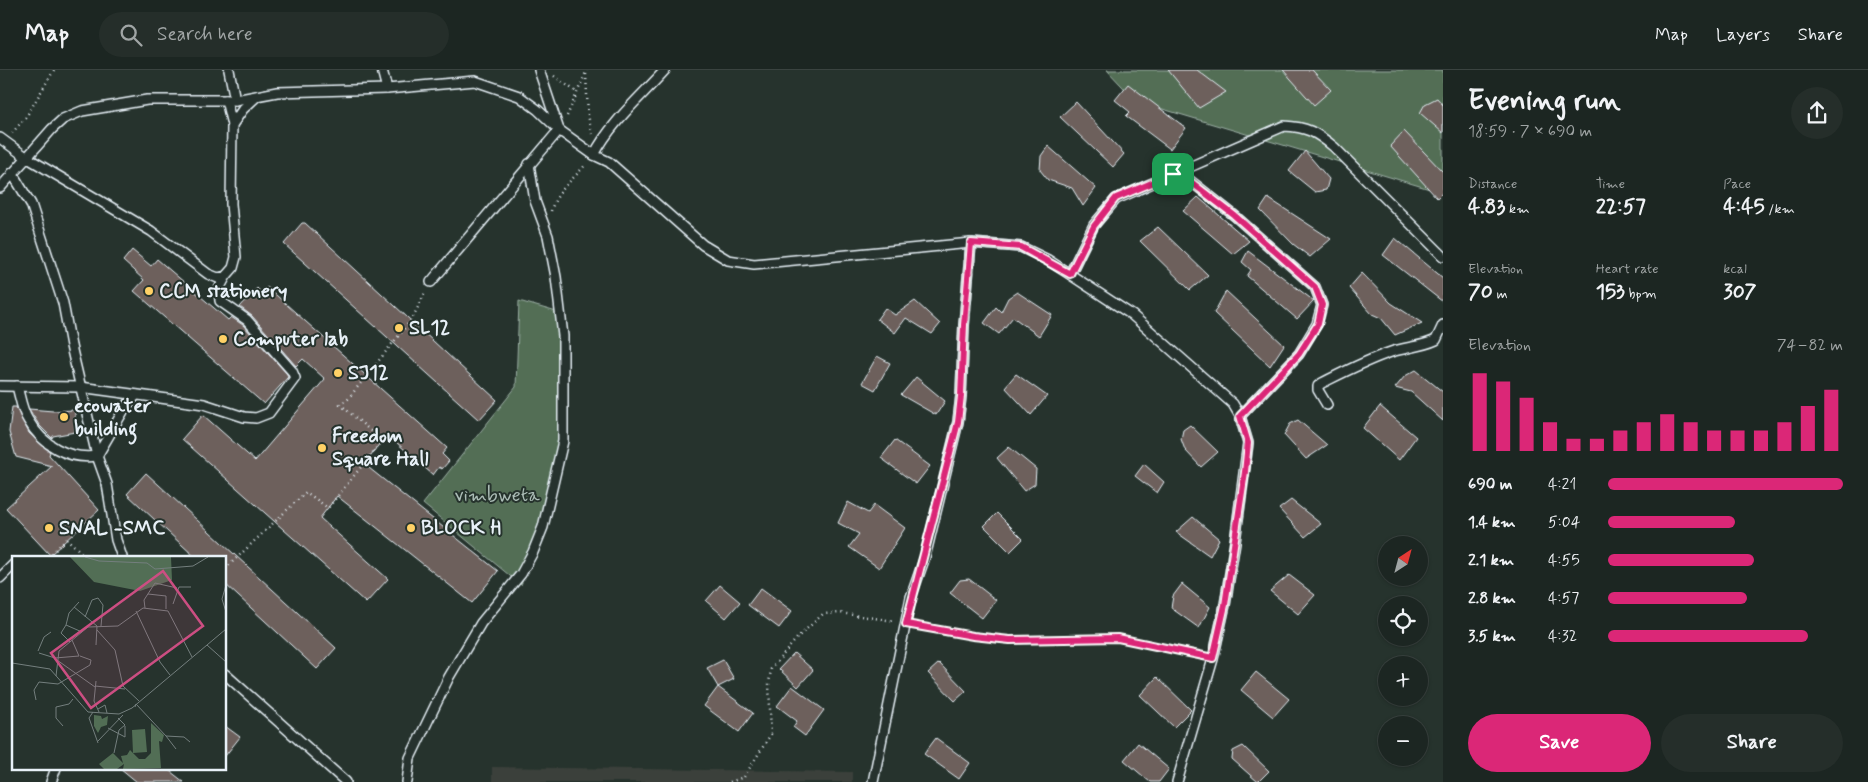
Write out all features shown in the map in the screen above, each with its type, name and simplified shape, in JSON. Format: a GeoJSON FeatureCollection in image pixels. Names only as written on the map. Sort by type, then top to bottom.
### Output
{"type":"FeatureCollection","features":[{"type":"Feature","properties":{"kind":"lane"},"geometry":{"type":"LineString","coordinates":[[0,386],[80,388],[136,395],[204,404],[244,417],[256,418],[269,413],[290,388],[295,378],[292,371],[247,320],[220,301],[219,289],[233,268],[236,257],[231,204],[232,125],[229,70]]}},
{"type":"Feature","properties":{"kind":"lane"},"geometry":{"type":"LineString","coordinates":[[382,70],[387,89]]}},
{"type":"Feature","properties":{"kind":"lane"},"geometry":{"type":"LineString","coordinates":[[539,70],[559,130]]}},
{"type":"Feature","properties":{"kind":"lane"},"geometry":{"type":"LineString","coordinates":[[594,155],[603,136],[665,70]]}},
{"type":"Feature","properties":{"kind":"lane"},"geometry":{"type":"LineString","coordinates":[[0,188],[57,124],[82,111],[147,100],[230,100],[277,92],[387,89],[475,81],[519,96],[559,130],[594,155],[609,162],[703,245],[728,260],[738,263],[779,262],[971,243],[1021,247],[1070,274],[1132,315],[1233,404],[1240,416],[1248,443],[1225,605],[1213,658],[1177,782]]}},
{"type":"Feature","properties":{"kind":"lane"},"geometry":{"type":"LineString","coordinates":[[232,125],[243,108],[257,95]]}},
{"type":"Feature","properties":{"kind":"lane"},"geometry":{"type":"LineString","coordinates":[[1070,274],[1094,226],[1116,198],[1284,126],[1303,127],[1319,135],[1334,147],[1443,256]]}},
{"type":"Feature","properties":{"kind":"lane"},"geometry":{"type":"LineString","coordinates":[[431,282],[559,130]]}},
{"type":"Feature","properties":{"kind":"lane"},"geometry":{"type":"LineString","coordinates":[[2,140],[26,157],[151,231],[208,274],[218,278],[226,276]]}},
{"type":"Feature","properties":{"kind":"lane"},"geometry":{"type":"LineString","coordinates":[[407,782],[410,758],[449,677],[481,623],[521,574],[543,527],[563,440],[562,336],[556,277],[546,229],[535,201],[529,164]]}},
{"type":"Feature","properties":{"kind":"lane"},"geometry":{"type":"LineString","coordinates":[[1178,172],[1235,216],[1315,287],[1322,305],[1318,324],[1299,354],[1240,416]]}},
{"type":"Feature","properties":{"kind":"lane"},"geometry":{"type":"LineString","coordinates":[[12,173],[31,204],[63,303],[80,388],[97,456],[107,484],[116,540],[122,556]]}},
{"type":"Feature","properties":{"kind":"lane"},"geometry":{"type":"LineString","coordinates":[[873,782],[906,624],[958,422],[971,243]]}},
{"type":"Feature","properties":{"kind":"lane"},"geometry":{"type":"LineString","coordinates":[[1327,405],[1318,390],[1318,386],[1322,383],[1376,357],[1411,346],[1423,346],[1436,340],[1443,325]]}},
{"type":"Feature","properties":{"kind":"lane"},"geometry":{"type":"LineString","coordinates":[[17,386],[27,419],[40,437],[60,452],[70,455],[97,456]]}},
{"type":"Feature","properties":{"kind":"lane"},"geometry":{"type":"LineString","coordinates":[[97,456],[125,408],[136,395]]}},
{"type":"Feature","properties":{"kind":"lane"},"geometry":{"type":"LineString","coordinates":[[0,578],[12,566]]}},
{"type":"Feature","properties":{"kind":"lane"},"geometry":{"type":"LineString","coordinates":[[226,675],[346,782]]}},
{"type":"Feature","properties":{"kind":"lane"},"geometry":{"type":"LineString","coordinates":[[51,782],[55,770]]}},
{"type":"Feature","properties":{"kind":"path"},"geometry":{"type":"LineString","coordinates":[[2,140],[26,117],[54,70]]}},
{"type":"Feature","properties":{"kind":"path"},"geometry":{"type":"LineString","coordinates":[[559,130],[579,93],[587,70]]}},
{"type":"Feature","properties":{"kind":"path"},"geometry":{"type":"LineString","coordinates":[[550,74],[579,93]]}},
{"type":"Feature","properties":{"kind":"path"},"geometry":{"type":"LineString","coordinates":[[546,229],[554,202],[594,155],[585,92],[586,74]]}},
{"type":"Feature","properties":{"kind":"path"},"geometry":{"type":"LineString","coordinates":[[226,568],[306,492],[328,508],[382,440],[340,404],[348,399],[412,319],[431,282]]}},
{"type":"Feature","properties":{"kind":"path"},"geometry":{"type":"LineString","coordinates":[[49,556],[68,539],[85,556]]}},
{"type":"Feature","properties":{"kind":"path"},"geometry":{"type":"LineString","coordinates":[[730,782],[744,777],[771,734],[769,683],[771,669],[823,614],[840,613],[973,636],[1010,640],[1118,638],[1213,658]]}},
{"type":"Feature","properties":{"kind":"shaded area"},"geometry":{"type":"Polygon","coordinates":[[[492,767],[852,772],[852,782],[492,782],[492,767]]]}},
{"type":"Feature","properties":{"kind":"green space"},"geometry":{"type":"Polygon","coordinates":[[[1107,70],[1443,70],[1443,193],[1136,101],[1107,70]]]}},
{"type":"Feature","properties":{"kind":"green space","name":"vimbweta"},"geometry":{"type":"Polygon","coordinates":[[[519,301],[560,313],[562,447],[545,518],[521,585],[423,504],[516,387],[519,301]]]}},
{"type":"Feature","properties":{"kind":"building"},"geometry":{"type":"Polygon","coordinates":[[[1168,70],[1197,70],[1226,92],[1199,108],[1168,70]]]}},
{"type":"Feature","properties":{"kind":"building"},"geometry":{"type":"Polygon","coordinates":[[[1283,70],[1312,70],[1331,90],[1314,105],[1283,70]]]}},
{"type":"Feature","properties":{"kind":"building"},"geometry":{"type":"Polygon","coordinates":[[[1128,84],[1186,128],[1170,149],[1126,116],[1130,112],[1115,100],[1128,84]]]}},
{"type":"Feature","properties":{"kind":"building"},"geometry":{"type":"Polygon","coordinates":[[[1437,98],[1443,105],[1443,133],[1420,113],[1425,104],[1437,98]]]}},
{"type":"Feature","properties":{"kind":"building"},"geometry":{"type":"Polygon","coordinates":[[[1076,102],[1124,154],[1113,167],[1060,117],[1076,102]]]}},
{"type":"Feature","properties":{"kind":"building"},"geometry":{"type":"Polygon","coordinates":[[[1404,131],[1443,172],[1443,192],[1437,198],[1390,146],[1404,131]]]}},
{"type":"Feature","properties":{"kind":"building"},"geometry":{"type":"Polygon","coordinates":[[[1048,146],[1096,188],[1083,206],[1072,188],[1048,180],[1040,170],[1041,156],[1048,146]]]}},
{"type":"Feature","properties":{"kind":"building"},"geometry":{"type":"Polygon","coordinates":[[[1305,151],[1329,179],[1326,190],[1315,192],[1289,171],[1305,151]]]}},
{"type":"Feature","properties":{"kind":"building"},"geometry":{"type":"Polygon","coordinates":[[[1198,197],[1249,241],[1233,254],[1183,211],[1198,197]]]}},
{"type":"Feature","properties":{"kind":"building"},"geometry":{"type":"Polygon","coordinates":[[[1268,198],[1331,239],[1310,257],[1293,244],[1260,210],[1268,198]]]}},
{"type":"Feature","properties":{"kind":"building"},"geometry":{"type":"Polygon","coordinates":[[[302,223],[305,223],[497,400],[479,420],[284,244],[302,223]]]}},
{"type":"Feature","properties":{"kind":"building"},"geometry":{"type":"Polygon","coordinates":[[[1158,227],[1208,275],[1190,290],[1140,241],[1158,227]]]}},
{"type":"Feature","properties":{"kind":"building"},"geometry":{"type":"Polygon","coordinates":[[[1395,238],[1443,278],[1443,302],[1383,255],[1395,238]]]}},
{"type":"Feature","properties":{"kind":"building"},"geometry":{"type":"Polygon","coordinates":[[[132,250],[151,266],[157,259],[228,320],[231,317],[243,325],[287,374],[288,377],[264,404],[134,291],[144,280],[123,261],[132,250]]]}},
{"type":"Feature","properties":{"kind":"building"},"geometry":{"type":"Polygon","coordinates":[[[1248,251],[1314,301],[1297,319],[1247,276],[1251,270],[1242,262],[1248,251]]]}},
{"type":"Feature","properties":{"kind":"building"},"geometry":{"type":"Polygon","coordinates":[[[1362,273],[1391,303],[1422,323],[1395,335],[1381,318],[1372,314],[1349,288],[1362,273]]]}},
{"type":"Feature","properties":{"kind":"building"},"geometry":{"type":"Polygon","coordinates":[[[267,287],[447,448],[442,454],[449,461],[442,469],[439,467],[433,475],[387,434],[364,464],[498,571],[472,603],[337,496],[320,518],[388,579],[366,603],[182,439],[203,415],[255,461],[325,379],[303,359],[296,366],[252,316],[240,307],[257,288],[262,293],[267,287]]]}},
{"type":"Feature","properties":{"kind":"building"},"geometry":{"type":"Polygon","coordinates":[[[1226,291],[1284,345],[1270,366],[1214,313],[1226,291]]]}},
{"type":"Feature","properties":{"kind":"building"},"geometry":{"type":"Polygon","coordinates":[[[1017,292],[1052,315],[1039,336],[1013,317],[999,334],[984,323],[996,307],[1001,312],[1008,298],[1017,292]]]}},
{"type":"Feature","properties":{"kind":"building"},"geometry":{"type":"Polygon","coordinates":[[[915,301],[940,324],[932,334],[906,318],[895,333],[877,319],[885,308],[895,315],[915,301]]]}},
{"type":"Feature","properties":{"kind":"building"},"geometry":{"type":"Polygon","coordinates":[[[877,356],[890,363],[875,390],[862,383],[877,356]]]}},
{"type":"Feature","properties":{"kind":"building"},"geometry":{"type":"Polygon","coordinates":[[[1416,370],[1443,392],[1443,421],[1411,392],[1395,388],[1405,376],[1416,370]]]}},
{"type":"Feature","properties":{"kind":"building"},"geometry":{"type":"Polygon","coordinates":[[[1016,374],[1047,396],[1031,415],[1005,387],[1016,374]]]}},
{"type":"Feature","properties":{"kind":"building"},"geometry":{"type":"Polygon","coordinates":[[[916,377],[945,401],[936,415],[901,395],[916,377]]]}},
{"type":"Feature","properties":{"kind":"building"},"geometry":{"type":"Polygon","coordinates":[[[1380,406],[1416,437],[1399,460],[1363,428],[1380,406]]]}},
{"type":"Feature","properties":{"kind":"building"},"geometry":{"type":"Polygon","coordinates":[[[12,407],[16,407],[29,433],[50,452],[49,455],[99,510],[50,555],[6,508],[52,466],[16,457],[9,432],[12,407]]]}},
{"type":"Feature","properties":{"kind":"building"},"geometry":{"type":"Polygon","coordinates":[[[29,409],[75,410],[75,432],[53,436],[52,438],[39,425],[29,409]]]}},
{"type":"Feature","properties":{"kind":"building"},"geometry":{"type":"Polygon","coordinates":[[[1298,420],[1327,445],[1306,459],[1284,435],[1290,424],[1298,420]]]}},
{"type":"Feature","properties":{"kind":"building"},"geometry":{"type":"Polygon","coordinates":[[[1190,425],[1218,452],[1201,467],[1185,450],[1181,439],[1183,430],[1190,425]]]}},
{"type":"Feature","properties":{"kind":"building"},"geometry":{"type":"Polygon","coordinates":[[[895,440],[930,466],[916,484],[881,458],[895,440]]]}},
{"type":"Feature","properties":{"kind":"building"},"geometry":{"type":"Polygon","coordinates":[[[1009,447],[1036,469],[1035,484],[1024,491],[997,458],[1009,447]]]}},
{"type":"Feature","properties":{"kind":"building"},"geometry":{"type":"Polygon","coordinates":[[[1144,464],[1164,482],[1157,493],[1135,476],[1144,464]]]}},
{"type":"Feature","properties":{"kind":"building"},"geometry":{"type":"Polygon","coordinates":[[[146,473],[336,648],[317,669],[226,585],[226,556],[194,556],[127,494],[146,473]]]}},
{"type":"Feature","properties":{"kind":"building"},"geometry":{"type":"Polygon","coordinates":[[[1291,500],[1321,524],[1305,537],[1279,509],[1291,500]]]}},
{"type":"Feature","properties":{"kind":"building"},"geometry":{"type":"Polygon","coordinates":[[[848,502],[868,513],[874,505],[905,528],[879,568],[849,547],[859,534],[838,523],[848,502]]]}},
{"type":"Feature","properties":{"kind":"building"},"geometry":{"type":"Polygon","coordinates":[[[997,513],[1023,539],[1010,552],[984,526],[997,513]]]}},
{"type":"Feature","properties":{"kind":"building"},"geometry":{"type":"Polygon","coordinates":[[[1193,517],[1219,539],[1210,556],[1176,532],[1193,517]]]}},
{"type":"Feature","properties":{"kind":"building"},"geometry":{"type":"Polygon","coordinates":[[[1289,575],[1315,595],[1298,614],[1270,591],[1289,575]]]}},
{"type":"Feature","properties":{"kind":"building"},"geometry":{"type":"Polygon","coordinates":[[[969,579],[996,600],[982,618],[950,593],[960,580],[969,579]]]}},
{"type":"Feature","properties":{"kind":"building"},"geometry":{"type":"Polygon","coordinates":[[[1182,584],[1210,607],[1199,628],[1171,608],[1173,596],[1182,584]]]}},
{"type":"Feature","properties":{"kind":"building"},"geometry":{"type":"Polygon","coordinates":[[[720,585],[740,602],[726,618],[706,601],[720,585]]]}},
{"type":"Feature","properties":{"kind":"building"},"geometry":{"type":"Polygon","coordinates":[[[761,588],[792,611],[779,628],[748,605],[761,588]]]}},
{"type":"Feature","properties":{"kind":"building"},"geometry":{"type":"Polygon","coordinates":[[[794,653],[813,670],[798,687],[779,669],[794,653]]]}},
{"type":"Feature","properties":{"kind":"building"},"geometry":{"type":"Polygon","coordinates":[[[723,660],[734,679],[718,687],[707,668],[723,660]]]}},
{"type":"Feature","properties":{"kind":"building"},"geometry":{"type":"Polygon","coordinates":[[[939,663],[966,691],[955,701],[928,673],[939,663]]]}},
{"type":"Feature","properties":{"kind":"building"},"geometry":{"type":"Polygon","coordinates":[[[1256,672],[1289,699],[1273,717],[1241,690],[1256,672]]]}},
{"type":"Feature","properties":{"kind":"building"},"geometry":{"type":"Polygon","coordinates":[[[1157,677],[1191,710],[1174,727],[1140,695],[1157,677]]]}},
{"type":"Feature","properties":{"kind":"building"},"geometry":{"type":"Polygon","coordinates":[[[792,686],[824,710],[805,736],[793,727],[797,721],[777,706],[792,686]]]}},
{"type":"Feature","properties":{"kind":"building"},"geometry":{"type":"Polygon","coordinates":[[[718,687],[753,713],[739,732],[704,706],[718,687]]]}},
{"type":"Feature","properties":{"kind":"building"},"geometry":{"type":"Polygon","coordinates":[[[226,727],[240,737],[226,755],[226,727]]]}},
{"type":"Feature","properties":{"kind":"building"},"geometry":{"type":"Polygon","coordinates":[[[936,738],[970,763],[959,779],[924,754],[936,738]]]}},
{"type":"Feature","properties":{"kind":"building"},"geometry":{"type":"Polygon","coordinates":[[[1138,743],[1169,769],[1159,782],[1150,782],[1124,760],[1138,743]]]}},
{"type":"Feature","properties":{"kind":"building"},"geometry":{"type":"Polygon","coordinates":[[[1243,746],[1269,771],[1258,782],[1232,759],[1233,751],[1243,746]]]}},
{"type":"Feature","properties":{"kind":"building"},"geometry":{"type":"Polygon","coordinates":[[[122,770],[169,770],[184,782],[137,782],[122,770]]]}},
{"type":"Feature","properties":{"kind":"place","name":"CCM stationery"},"geometry":{"type":"Point","coordinates":[149,291]}},
{"type":"Feature","properties":{"kind":"place","name":"SL12"},"geometry":{"type":"Point","coordinates":[399,328]}},
{"type":"Feature","properties":{"kind":"place","name":"Computer lab"},"geometry":{"type":"Point","coordinates":[223,339]}},
{"type":"Feature","properties":{"kind":"place","name":"SJ12"},"geometry":{"type":"Point","coordinates":[338,373]}},
{"type":"Feature","properties":{"kind":"place","name":"ecowater building"},"geometry":{"type":"Point","coordinates":[64,417]}},
{"type":"Feature","properties":{"kind":"place","name":"Freedom Square Hall"},"geometry":{"type":"Point","coordinates":[322,448]}},
{"type":"Feature","properties":{"kind":"place","name":"SNAL -SMC"},"geometry":{"type":"Point","coordinates":[49,528]}},
{"type":"Feature","properties":{"kind":"place","name":"BLOCK H"},"geometry":{"type":"Point","coordinates":[411,528]}},
{"type":"Feature","properties":{"kind":"route"},"geometry":{"type":"LineString","coordinates":[[1178,172],[1235,216],[1315,287],[1322,305],[1318,324],[1299,354],[1240,416],[1248,443],[1245,472],[1225,605],[1213,658],[1170,651],[1118,638],[1010,640],[973,636],[906,624],[911,597],[925,557],[945,467],[958,422],[971,243],[1021,247],[1048,260],[1070,274],[1094,226],[1116,198],[1173,174],[1178,172]]}}]}
